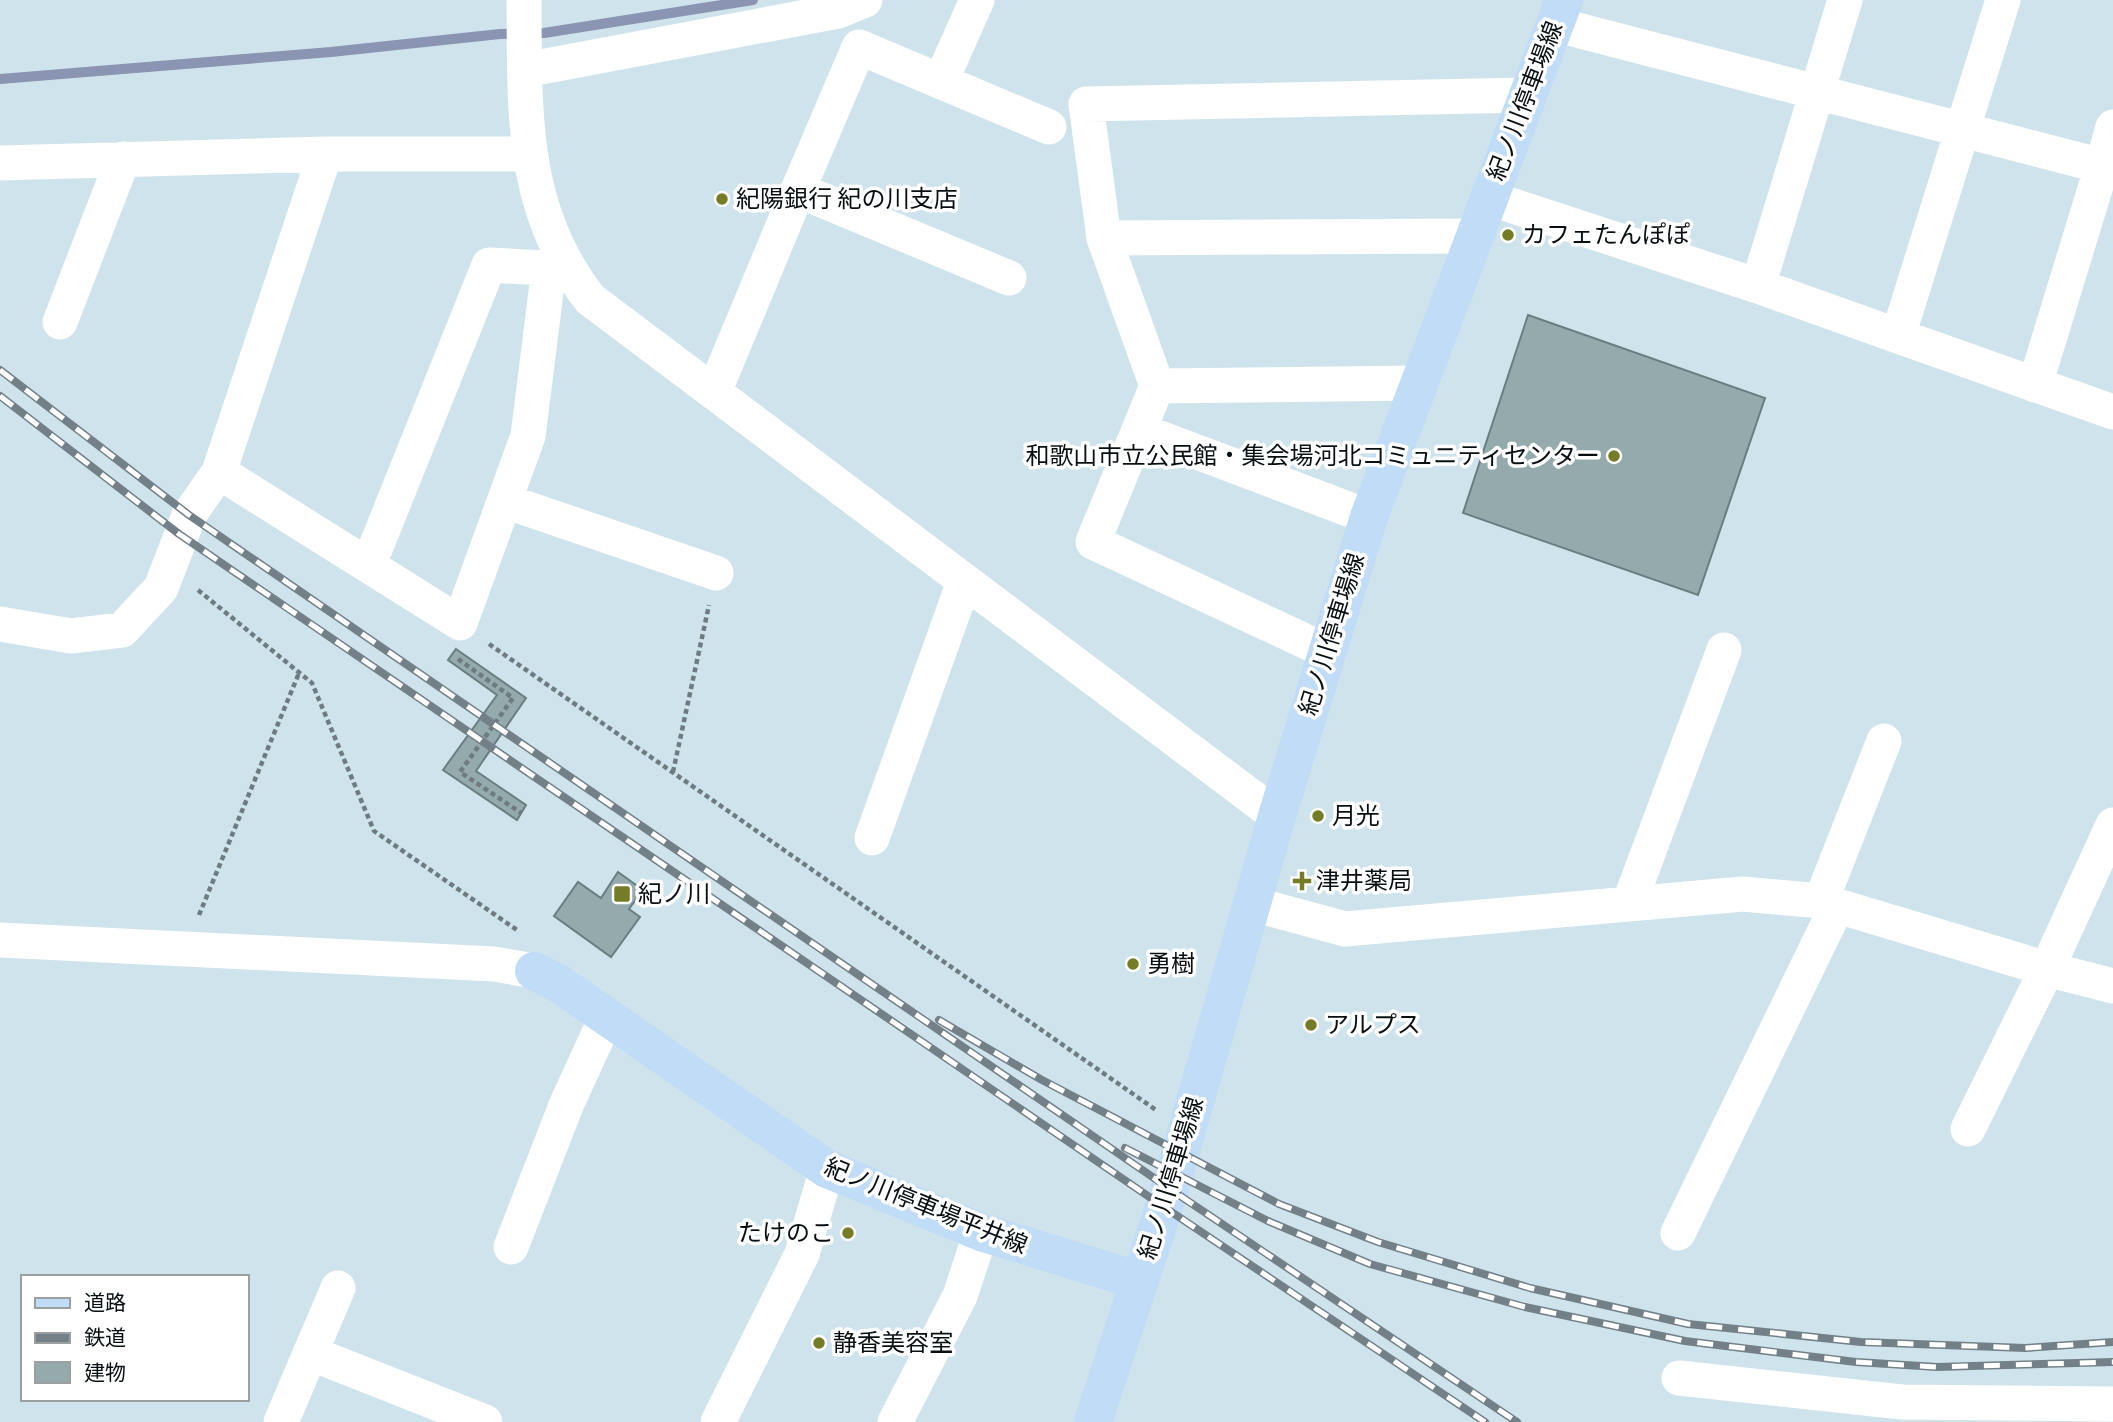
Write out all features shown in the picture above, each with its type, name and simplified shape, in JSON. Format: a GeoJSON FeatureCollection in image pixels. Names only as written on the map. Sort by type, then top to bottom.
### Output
{"type":"FeatureCollection","features":[{"type":"Feature","properties":{"kind":"main road","name":"紀ノ川停車場線"},"geometry":{"type":"LineString","coordinates":[[1140,1281],[1326,651],[1369,517],[1559,12]]}},
{"type":"Feature","properties":{"kind":"main road","name":"紀ノ川停車場平井線"},"geometry":{"type":"LineString","coordinates":[[534,971],[558,983],[607,1016],[827,1169],[981,1232],[1140,1281]]}},
{"type":"Feature","properties":{"kind":"main road"},"geometry":{"type":"LineString","coordinates":[[1093,1422],[1140,1281]]}},
{"type":"Feature","properties":{"kind":"street"},"geometry":{"type":"LineString","coordinates":[[524,63],[838,11],[865,0]]}},
{"type":"Feature","properties":{"kind":"street"},"geometry":{"type":"LineString","coordinates":[[941,81],[977,0]]}},
{"type":"Feature","properties":{"kind":"street"},"geometry":{"type":"LineString","coordinates":[[1758,286],[1845,0]]}},
{"type":"Feature","properties":{"kind":"street"},"geometry":{"type":"LineString","coordinates":[[1898,336],[2003,0]]}},
{"type":"Feature","properties":{"kind":"street"},"geometry":{"type":"LineString","coordinates":[[219,472],[369,564],[456,639],[528,436],[558,269],[553,240],[538,195],[529,154],[524,9]]}},
{"type":"Feature","properties":{"kind":"street"},"geometry":{"type":"LineString","coordinates":[[1559,12],[1817,93],[2102,166]]}},
{"type":"Feature","properties":{"kind":"street"},"geometry":{"type":"LineString","coordinates":[[714,392],[859,47],[1049,127]]}},
{"type":"Feature","properties":{"kind":"street"},"geometry":{"type":"LineString","coordinates":[[1326,651],[1093,542],[1157,386],[1104,238],[1086,104],[1527,95]]}},
{"type":"Feature","properties":{"kind":"street"},"geometry":{"type":"LineString","coordinates":[[2035,385],[2113,127]]}},
{"type":"Feature","properties":{"kind":"street"},"geometry":{"type":"LineString","coordinates":[[0,163],[325,154],[529,154]]}},
{"type":"Feature","properties":{"kind":"street"},"geometry":{"type":"LineString","coordinates":[[0,624],[71,636],[122,630],[161,588],[189,515],[219,472],[325,154]]}},
{"type":"Feature","properties":{"kind":"street"},"geometry":{"type":"LineString","coordinates":[[60,322],[123,159]]}},
{"type":"Feature","properties":{"kind":"street"},"geometry":{"type":"LineString","coordinates":[[798,190],[1009,278]]}},
{"type":"Feature","properties":{"kind":"street"},"geometry":{"type":"LineString","coordinates":[[1489,198],[1758,286],[2113,412]]}},
{"type":"Feature","properties":{"kind":"street"},"geometry":{"type":"LineString","coordinates":[[1104,238],[1474,236]]}},
{"type":"Feature","properties":{"kind":"street"},"geometry":{"type":"LineString","coordinates":[[369,564],[489,265],[558,269],[590,299],[1277,816]]}},
{"type":"Feature","properties":{"kind":"street"},"geometry":{"type":"LineString","coordinates":[[1157,386],[1418,383]]}},
{"type":"Feature","properties":{"kind":"street"},"geometry":{"type":"LineString","coordinates":[[1139,430],[1369,517]]}},
{"type":"Feature","properties":{"kind":"street"},"geometry":{"type":"LineString","coordinates":[[505,501],[716,573]]}},
{"type":"Feature","properties":{"kind":"street"},"geometry":{"type":"LineString","coordinates":[[872,838],[964,582]]}},
{"type":"Feature","properties":{"kind":"street"},"geometry":{"type":"LineString","coordinates":[[1629,904],[1724,650]]}},
{"type":"Feature","properties":{"kind":"street"},"geometry":{"type":"LineString","coordinates":[[1678,1233],[1829,903],[1884,741]]}},
{"type":"Feature","properties":{"kind":"street"},"geometry":{"type":"LineString","coordinates":[[1968,1129],[2047,969],[2113,825]]}},
{"type":"Feature","properties":{"kind":"street"},"geometry":{"type":"LineString","coordinates":[[1253,904],[1345,929],[1743,894],[1829,903],[2047,969],[2113,986]]}},
{"type":"Feature","properties":{"kind":"street"},"geometry":{"type":"LineString","coordinates":[[0,940],[494,964],[534,971]]}},
{"type":"Feature","properties":{"kind":"street"},"geometry":{"type":"LineString","coordinates":[[511,1247],[567,1103],[607,1016]]}},
{"type":"Feature","properties":{"kind":"street"},"geometry":{"type":"LineString","coordinates":[[718,1422],[802,1254],[827,1169]]}},
{"type":"Feature","properties":{"kind":"street"},"geometry":{"type":"LineString","coordinates":[[895,1422],[960,1296],[981,1232]]}},
{"type":"Feature","properties":{"kind":"street"},"geometry":{"type":"LineString","coordinates":[[281,1422],[338,1288]]}},
{"type":"Feature","properties":{"kind":"street"},"geometry":{"type":"LineString","coordinates":[[310,1353],[485,1422]]}},
{"type":"Feature","properties":{"kind":"street"},"geometry":{"type":"LineString","coordinates":[[1679,1378],[1902,1402],[2113,1404]]}},
{"type":"Feature","properties":{"kind":"path"},"geometry":{"type":"LineString","coordinates":[[170,566],[312,683],[374,831],[544,949],[534,971]]}},
{"type":"Feature","properties":{"kind":"path"},"geometry":{"type":"LineString","coordinates":[[673,772],[716,573]]}},
{"type":"Feature","properties":{"kind":"path"},"geometry":{"type":"LineString","coordinates":[[456,639],[513,698],[460,772],[521,813]]}},
{"type":"Feature","properties":{"kind":"path"},"geometry":{"type":"LineString","coordinates":[[456,639],[673,772],[1186,1131]]}},
{"type":"Feature","properties":{"kind":"path"},"geometry":{"type":"LineString","coordinates":[[185,949],[299,673]]}},
{"type":"Feature","properties":{"kind":"building","name":"和歌山市立公民館・集会場河北コミュニティセンター"},"geometry":{"type":"Polygon","coordinates":[[[1528,315],[1765,398],[1698,595],[1463,513],[1528,315]]]}},
{"type":"Feature","properties":{"kind":"building"},"geometry":{"type":"Polygon","coordinates":[[[456,649],[526,698],[476,771],[526,805],[517,820],[443,770],[497,695],[448,660],[456,649]]]}},
{"type":"Feature","properties":{"kind":"building"},"geometry":{"type":"Polygon","coordinates":[[[618,872],[643,890],[629,909],[640,917],[611,957],[554,916],[578,882],[601,898],[618,872]]]}},
{"type":"Feature","properties":{"kind":"waterway"},"geometry":{"type":"LineString","coordinates":[[0,79],[331,52],[500,34],[544,33],[753,0]]}},
{"type":"Feature","properties":{"kind":"railway"},"geometry":{"type":"LineString","coordinates":[[0,370],[189,515],[1170,1189],[1517,1422]]}},
{"type":"Feature","properties":{"kind":"railway"},"geometry":{"type":"LineString","coordinates":[[0,396],[179,534],[1164,1207],[1485,1422]]}},
{"type":"Feature","properties":{"kind":"railway"},"geometry":{"type":"LineString","coordinates":[[939,1020],[1042,1080],[1279,1204],[1378,1242],[1530,1288],[1688,1324],[1861,1342],[2025,1348],[2113,1342]]}},
{"type":"Feature","properties":{"kind":"railway"},"geometry":{"type":"LineString","coordinates":[[1125,1148],[1268,1221],[1370,1264],[1525,1307],[1685,1341],[1856,1362],[1937,1367],[2113,1362]]}},
{"type":"Feature","properties":{"kind":"place","name":"紀陽銀行 紀の川支店"},"geometry":{"type":"Point","coordinates":[722,199]}},
{"type":"Feature","properties":{"kind":"place","name":"カフェたんぽぽ"},"geometry":{"type":"Point","coordinates":[1508,235]}},
{"type":"Feature","properties":{"kind":"place","name":"和歌山市立公民館・集会場河北コミュニティセンター"},"geometry":{"type":"Point","coordinates":[1614,456]}},
{"type":"Feature","properties":{"kind":"place","name":"月光"},"geometry":{"type":"Point","coordinates":[1318,816]}},
{"type":"Feature","properties":{"kind":"place","name":"津井薬局"},"geometry":{"type":"Point","coordinates":[1302,881]}},
{"type":"Feature","properties":{"kind":"place","name":"紀ノ川"},"geometry":{"type":"Point","coordinates":[622,894]}},
{"type":"Feature","properties":{"kind":"place","name":"勇樹"},"geometry":{"type":"Point","coordinates":[1133,964]}},
{"type":"Feature","properties":{"kind":"place","name":"アルプス"},"geometry":{"type":"Point","coordinates":[1311,1025]}},
{"type":"Feature","properties":{"kind":"place","name":"たけのこ"},"geometry":{"type":"Point","coordinates":[848,1233]}},
{"type":"Feature","properties":{"kind":"place","name":"静香美容室"},"geometry":{"type":"Point","coordinates":[819,1343]}}]}
